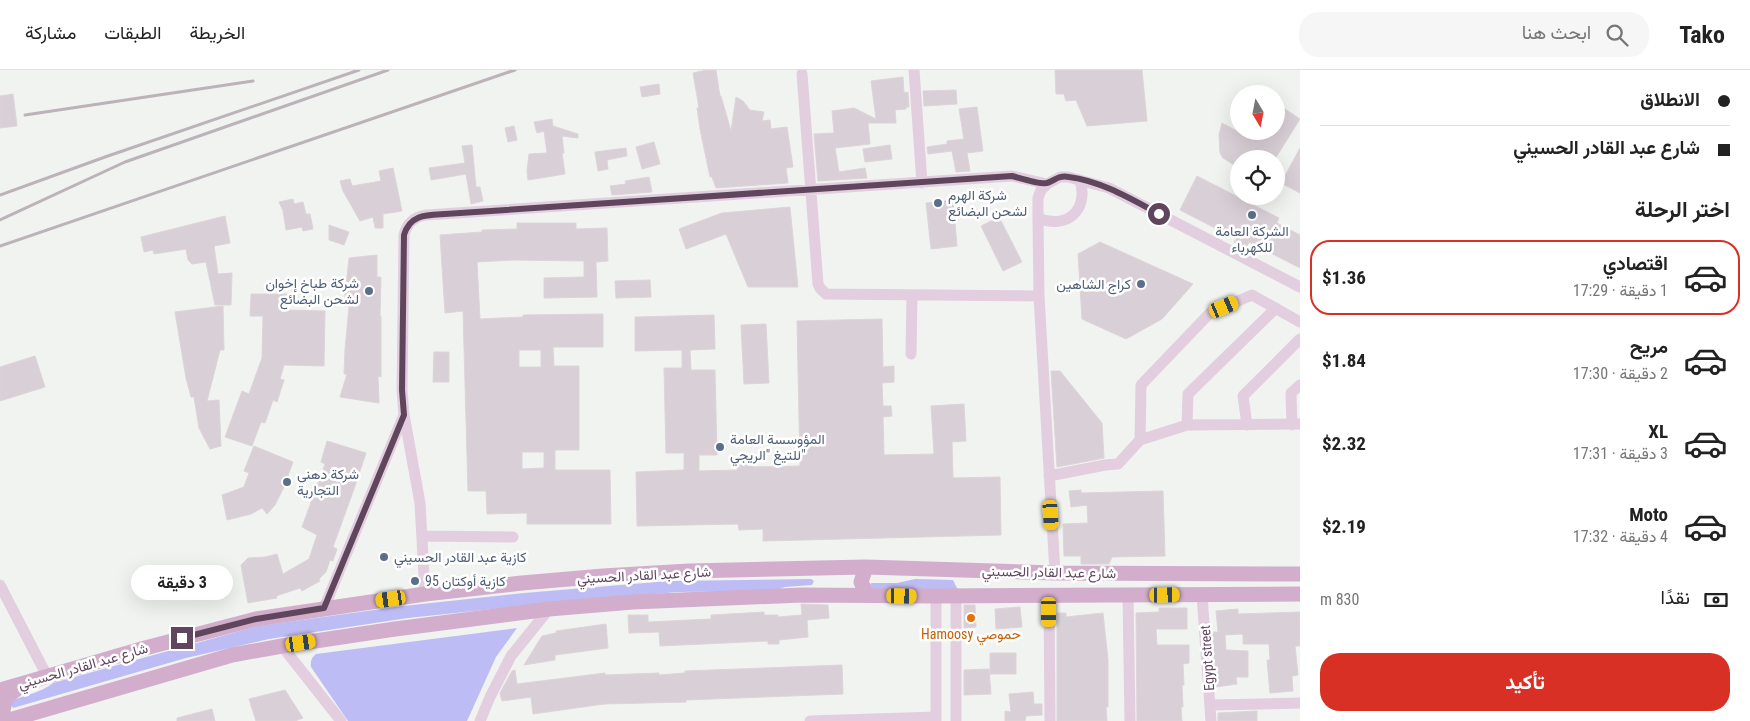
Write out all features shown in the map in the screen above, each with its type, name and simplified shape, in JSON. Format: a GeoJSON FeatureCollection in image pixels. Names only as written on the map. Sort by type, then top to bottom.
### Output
{"type":"FeatureCollection","features":[{"type":"Feature","properties":{"kind":"main road","name":"شارع عبد القادر الحسيني"},"geometry":{"type":"LineString","coordinates":[[0,690],[256,619],[425,594],[522,583],[689,571],[866,567],[1055,573],[1300,574]]}},
{"type":"Feature","properties":{"kind":"main road"},"geometry":{"type":"LineString","coordinates":[[866,567],[861,582],[867,596]]}},
{"type":"Feature","properties":{"kind":"main road"},"geometry":{"type":"LineString","coordinates":[[827,596],[833,588],[835,580],[830,568]]}},
{"type":"Feature","properties":{"kind":"main road","name":"شارع عبد القادر الحسيني"},"geometry":{"type":"LineString","coordinates":[[6,721],[232,655],[396,629],[549,609],[633,602],[802,595],[1128,596],[1300,594]]}},
{"type":"Feature","properties":{"kind":"main road"},"geometry":{"type":"LineString","coordinates":[[2,721],[3,706],[11,692],[42,677]]}},
{"type":"Feature","properties":{"kind":"street"},"geometry":{"type":"LineString","coordinates":[[914,70],[922,183]]}},
{"type":"Feature","properties":{"kind":"street"},"geometry":{"type":"LineString","coordinates":[[802,74],[818,284],[823,292],[826,294],[1040,296]]}},
{"type":"Feature","properties":{"kind":"street"},"geometry":{"type":"LineString","coordinates":[[425,594],[420,503],[404,415],[402,390],[404,235],[408,225],[416,218],[436,214],[1012,176],[1046,184]]}},
{"type":"Feature","properties":{"kind":"street"},"geometry":{"type":"LineString","coordinates":[[1055,573],[1040,296],[1038,218],[1038,198],[1046,184],[1060,177],[1068,177],[1109,188],[1300,287]]}},
{"type":"Feature","properties":{"kind":"street"},"geometry":{"type":"LineString","coordinates":[[1038,218],[1047,222],[1056,222],[1065,220],[1073,215],[1079,207],[1082,198],[1083,189],[1080,180]]}},
{"type":"Feature","properties":{"kind":"street"},"geometry":{"type":"LineString","coordinates":[[910,354],[912,295]]}},
{"type":"Feature","properties":{"kind":"street"},"geometry":{"type":"LineString","coordinates":[[1140,440],[1141,385],[1210,313],[1252,295],[1300,322]]}},
{"type":"Feature","properties":{"kind":"street"},"geometry":{"type":"LineString","coordinates":[[1188,426],[1188,394],[1276,308]]}},
{"type":"Feature","properties":{"kind":"street"},"geometry":{"type":"LineString","coordinates":[[1246,425],[1243,396],[1300,339]]}},
{"type":"Feature","properties":{"kind":"street"},"geometry":{"type":"LineString","coordinates":[[1049,476],[1118,464],[1140,440],[1188,426],[1296,425],[1291,393],[1300,385]]}},
{"type":"Feature","properties":{"kind":"street"},"geometry":{"type":"LineString","coordinates":[[324,608],[404,415]]}},
{"type":"Feature","properties":{"kind":"street"},"geometry":{"type":"LineString","coordinates":[[422,536],[513,537]]}},
{"type":"Feature","properties":{"kind":"street"},"geometry":{"type":"LineString","coordinates":[[0,585],[42,677]]}},
{"type":"Feature","properties":{"kind":"street","name":"Egypt street"},"geometry":{"type":"LineString","coordinates":[[1202,594],[1212,721]]}},
{"type":"Feature","properties":{"kind":"street"},"geometry":{"type":"LineString","coordinates":[[1049,595],[1050,721]]}},
{"type":"Feature","properties":{"kind":"street"},"geometry":{"type":"LineString","coordinates":[[810,721],[936,719],[936,596]]}},
{"type":"Feature","properties":{"kind":"street"},"geometry":{"type":"LineString","coordinates":[[956,596],[956,721]]}},
{"type":"Feature","properties":{"kind":"street"},"geometry":{"type":"LineString","coordinates":[[1128,596],[1130,721]]}},
{"type":"Feature","properties":{"kind":"street"},"geometry":{"type":"LineString","coordinates":[[480,721],[511,656],[549,609]]}},
{"type":"Feature","properties":{"kind":"street"},"geometry":{"type":"LineString","coordinates":[[282,646],[341,721]]}},
{"type":"Feature","properties":{"kind":"street"},"geometry":{"type":"LineString","coordinates":[[1211,705],[1300,703]]}},
{"type":"Feature","properties":{"kind":"shaded area"},"geometry":{"type":"Polygon","coordinates":[[[811,579],[814,581],[812,585],[785,587],[773,591],[678,592],[561,602],[408,618],[269,639],[186,658],[13,708],[10,702],[53,683],[258,626],[403,606],[524,593],[669,581],[811,579]]]}},
{"type":"Feature","properties":{"kind":"shaded area"},"geometry":{"type":"Polygon","coordinates":[[[915,579],[953,580],[958,590],[872,589],[870,584],[897,583],[915,579]]]}},
{"type":"Feature","properties":{"kind":"shaded area"},"geometry":{"type":"Polygon","coordinates":[[[517,628],[496,657],[467,721],[348,721],[311,667],[313,656],[316,654],[517,628]]]}},
{"type":"Feature","properties":{"kind":"building"},"geometry":{"type":"Polygon","coordinates":[[[716,70],[720,96],[731,131],[736,97],[743,101],[750,110],[764,112],[762,121],[770,120],[771,129],[787,127],[793,167],[786,168],[788,183],[716,188],[712,177],[710,177],[700,129],[697,108],[699,108],[693,73],[716,70]]]}},
{"type":"Feature","properties":{"kind":"building"},"geometry":{"type":"Polygon","coordinates":[[[1055,70],[1142,70],[1147,121],[1087,126],[1076,100],[1066,101],[1064,94],[1056,94],[1055,70]]]}},
{"type":"Feature","properties":{"kind":"building"},"geometry":{"type":"Polygon","coordinates":[[[903,77],[904,93],[908,92],[909,107],[895,110],[896,123],[868,123],[870,144],[835,148],[839,172],[865,168],[867,178],[818,181],[814,134],[834,133],[832,111],[854,108],[876,119],[871,81],[903,77]]]}},
{"type":"Feature","properties":{"kind":"building"},"geometry":{"type":"Polygon","coordinates":[[[659,84],[660,94],[642,97],[640,87],[659,84]]]}},
{"type":"Feature","properties":{"kind":"building"},"geometry":{"type":"Polygon","coordinates":[[[956,90],[957,104],[924,106],[923,91],[956,90]]]}},
{"type":"Feature","properties":{"kind":"building"},"geometry":{"type":"Polygon","coordinates":[[[13,94],[17,126],[0,128],[0,96],[13,94]]]}},
{"type":"Feature","properties":{"kind":"building"},"geometry":{"type":"Polygon","coordinates":[[[977,107],[983,151],[967,153],[970,171],[956,172],[952,151],[928,154],[927,147],[947,144],[947,141],[964,139],[959,109],[977,107]]]}},
{"type":"Feature","properties":{"kind":"building"},"geometry":{"type":"Polygon","coordinates":[[[1285,109],[1300,119],[1281,150],[1230,150],[1230,162],[1223,158],[1220,153],[1219,135],[1222,123],[1230,127],[1230,140],[1285,140],[1285,109]]]}},
{"type":"Feature","properties":{"kind":"building"},"geometry":{"type":"Polygon","coordinates":[[[552,119],[553,126],[578,134],[578,138],[562,136],[565,174],[528,180],[529,154],[547,153],[544,131],[537,133],[534,122],[552,119]]]}},
{"type":"Feature","properties":{"kind":"building"},"geometry":{"type":"Polygon","coordinates":[[[514,126],[517,140],[508,142],[505,128],[514,126]]]}},
{"type":"Feature","properties":{"kind":"building"},"geometry":{"type":"Polygon","coordinates":[[[654,142],[660,164],[642,169],[636,147],[654,142]]]}},
{"type":"Feature","properties":{"kind":"building"},"geometry":{"type":"Polygon","coordinates":[[[472,145],[476,187],[480,187],[483,201],[471,204],[466,174],[431,180],[429,168],[465,163],[462,146],[472,145]]]}},
{"type":"Feature","properties":{"kind":"building"},"geometry":{"type":"Polygon","coordinates":[[[890,145],[892,159],[865,162],[863,149],[890,145]]]}},
{"type":"Feature","properties":{"kind":"building"},"geometry":{"type":"Polygon","coordinates":[[[626,148],[627,156],[607,160],[608,169],[598,171],[595,152],[626,148]]]}},
{"type":"Feature","properties":{"kind":"building"},"geometry":{"type":"Polygon","coordinates":[[[1300,148],[1300,193],[1285,185],[1285,176],[1300,148]]]}},
{"type":"Feature","properties":{"kind":"building"},"geometry":{"type":"Polygon","coordinates":[[[393,168],[402,211],[383,214],[383,228],[375,228],[373,217],[360,221],[343,191],[340,181],[350,179],[352,186],[381,181],[379,171],[393,168]]]}},
{"type":"Feature","properties":{"kind":"building"},"geometry":{"type":"Polygon","coordinates":[[[1197,176],[1230,193],[1230,205],[1254,205],[1279,218],[1277,223],[1300,235],[1300,268],[1249,242],[1246,248],[1234,242],[1236,239],[1180,210],[1197,176]]]}},
{"type":"Feature","properties":{"kind":"building"},"geometry":{"type":"Polygon","coordinates":[[[649,177],[652,192],[612,195],[610,186],[626,184],[625,181],[649,177]]]}},
{"type":"Feature","properties":{"kind":"building"},"geometry":{"type":"Polygon","coordinates":[[[293,199],[294,204],[303,202],[306,214],[310,214],[313,229],[303,231],[302,227],[286,230],[283,211],[279,202],[293,199]]]}},
{"type":"Feature","properties":{"kind":"building"},"geometry":{"type":"Polygon","coordinates":[[[953,200],[957,246],[931,249],[926,203],[953,200]]]}},
{"type":"Feature","properties":{"kind":"building"},"geometry":{"type":"Polygon","coordinates":[[[790,207],[798,287],[748,287],[726,234],[686,249],[679,229],[722,213],[790,207]]]}},
{"type":"Feature","properties":{"kind":"building"},"geometry":{"type":"Polygon","coordinates":[[[225,216],[230,243],[214,246],[218,274],[232,273],[231,305],[215,305],[206,262],[192,264],[188,260],[186,249],[154,254],[153,250],[144,252],[141,237],[225,216]]]}},
{"type":"Feature","properties":{"kind":"building"},"geometry":{"type":"Polygon","coordinates":[[[999,217],[1022,262],[1003,271],[981,226],[999,217]]]}},
{"type":"Feature","properties":{"kind":"building"},"geometry":{"type":"Polygon","coordinates":[[[517,223],[576,223],[576,229],[607,228],[608,261],[596,262],[597,297],[544,298],[544,278],[584,277],[584,261],[515,260],[477,262],[480,319],[523,317],[523,315],[603,314],[603,347],[553,347],[554,366],[579,366],[579,450],[555,450],[555,470],[610,470],[611,524],[527,524],[527,513],[487,514],[486,491],[468,491],[463,311],[445,313],[440,235],[482,232],[482,230],[517,229],[517,223]],[[519,350],[519,367],[541,367],[541,350],[519,350]],[[522,452],[522,469],[544,468],[544,452],[522,452]]]}},
{"type":"Feature","properties":{"kind":"building"},"geometry":{"type":"Polygon","coordinates":[[[329,225],[349,232],[344,245],[329,240],[329,225]]]}},
{"type":"Feature","properties":{"kind":"building"},"geometry":{"type":"Polygon","coordinates":[[[1100,242],[1193,284],[1162,319],[1126,339],[1082,319],[1078,254],[1100,242]]]}},
{"type":"Feature","properties":{"kind":"building"},"geometry":{"type":"Polygon","coordinates":[[[377,255],[377,277],[381,277],[381,377],[378,376],[379,403],[340,397],[347,374],[344,374],[349,306],[344,306],[349,258],[377,255]]]}},
{"type":"Feature","properties":{"kind":"building"},"geometry":{"type":"Polygon","coordinates":[[[650,280],[651,297],[616,298],[615,281],[650,280]]]}},
{"type":"Feature","properties":{"kind":"building"},"geometry":{"type":"Polygon","coordinates":[[[251,294],[287,294],[287,310],[325,311],[324,366],[284,365],[280,379],[284,380],[277,402],[273,400],[265,423],[261,422],[252,446],[225,437],[242,391],[249,394],[262,358],[263,316],[250,316],[251,294]]]}},
{"type":"Feature","properties":{"kind":"building"},"geometry":{"type":"Polygon","coordinates":[[[223,306],[224,350],[220,350],[207,401],[219,400],[221,446],[210,449],[199,428],[194,397],[191,397],[186,378],[175,312],[223,306]]]}},
{"type":"Feature","properties":{"kind":"building"},"geometry":{"type":"Polygon","coordinates":[[[714,315],[715,349],[690,350],[691,370],[715,370],[717,455],[699,455],[699,471],[737,470],[737,465],[754,465],[754,467],[800,466],[797,321],[882,319],[883,367],[894,366],[894,382],[882,383],[883,406],[891,406],[892,416],[883,417],[884,455],[934,454],[931,406],[964,404],[966,441],[952,442],[953,478],[1000,477],[1001,535],[763,541],[763,529],[739,530],[738,524],[637,526],[636,472],[684,470],[684,453],[666,453],[664,368],[682,368],[682,350],[635,351],[635,317],[714,315]]]}},
{"type":"Feature","properties":{"kind":"building"},"geometry":{"type":"Polygon","coordinates":[[[766,324],[769,383],[744,384],[741,325],[766,324]]]}},
{"type":"Feature","properties":{"kind":"building"},"geometry":{"type":"Polygon","coordinates":[[[434,352],[449,352],[449,382],[433,382],[434,352]]]}},
{"type":"Feature","properties":{"kind":"building"},"geometry":{"type":"Polygon","coordinates":[[[35,356],[45,387],[0,401],[0,367],[35,356]]]}},
{"type":"Feature","properties":{"kind":"building"},"geometry":{"type":"Polygon","coordinates":[[[1051,371],[1060,371],[1102,423],[1104,458],[1057,467],[1051,371]]]}},
{"type":"Feature","properties":{"kind":"building"},"geometry":{"type":"Polygon","coordinates":[[[327,441],[366,453],[333,547],[337,549],[333,561],[330,560],[326,572],[319,579],[320,581],[302,591],[300,588],[276,596],[277,598],[248,603],[241,565],[248,558],[277,554],[283,574],[309,559],[317,535],[302,527],[325,464],[321,462],[327,441]]]}},
{"type":"Feature","properties":{"kind":"building"},"geometry":{"type":"Polygon","coordinates":[[[254,446],[293,462],[275,505],[267,514],[262,508],[251,514],[227,520],[222,495],[244,487],[249,473],[244,471],[254,446]]]}},
{"type":"Feature","properties":{"kind":"building"},"geometry":{"type":"Polygon","coordinates":[[[1081,490],[1081,493],[1163,491],[1165,556],[1112,557],[1109,564],[1081,564],[1081,556],[1064,556],[1063,524],[1088,523],[1087,505],[1071,507],[1069,491],[1081,490]]]}},
{"type":"Feature","properties":{"kind":"building"},"geometry":{"type":"Polygon","coordinates":[[[801,604],[828,605],[829,618],[807,620],[808,637],[779,640],[779,644],[768,644],[768,641],[660,646],[659,632],[629,633],[628,615],[648,615],[648,622],[711,619],[711,615],[764,612],[764,615],[778,615],[778,617],[802,615],[801,604]]]}},
{"type":"Feature","properties":{"kind":"building"},"geometry":{"type":"Polygon","coordinates":[[[964,605],[975,605],[976,627],[964,628],[964,605]]]}},
{"type":"Feature","properties":{"kind":"building"},"geometry":{"type":"Polygon","coordinates":[[[1020,607],[1022,627],[996,629],[995,609],[1020,607]]]}},
{"type":"Feature","properties":{"kind":"building"},"geometry":{"type":"Polygon","coordinates":[[[1159,608],[1187,608],[1187,629],[1156,629],[1157,645],[1189,645],[1189,663],[1183,664],[1182,721],[1137,721],[1136,613],[1159,612],[1159,608]]]}},
{"type":"Feature","properties":{"kind":"building"},"geometry":{"type":"Polygon","coordinates":[[[1238,609],[1238,614],[1300,612],[1300,646],[1295,646],[1298,675],[1292,676],[1293,691],[1270,693],[1267,660],[1270,660],[1269,644],[1243,644],[1243,634],[1225,635],[1226,650],[1248,651],[1248,677],[1236,677],[1237,684],[1216,687],[1212,632],[1218,632],[1216,611],[1238,609]]]}},
{"type":"Feature","properties":{"kind":"building"},"geometry":{"type":"Polygon","coordinates":[[[1057,613],[1066,613],[1066,617],[1103,613],[1108,660],[1107,721],[1057,721],[1057,613]]]}},
{"type":"Feature","properties":{"kind":"building"},"geometry":{"type":"Polygon","coordinates":[[[606,624],[608,648],[555,655],[555,660],[524,665],[542,636],[556,633],[556,631],[606,624]]]}},
{"type":"Feature","properties":{"kind":"building"},"geometry":{"type":"Polygon","coordinates":[[[990,653],[1016,653],[1016,674],[990,674],[990,653]]]}},
{"type":"Feature","properties":{"kind":"building"},"geometry":{"type":"Polygon","coordinates":[[[842,665],[843,694],[604,704],[533,714],[531,697],[502,701],[500,693],[512,671],[515,670],[517,684],[605,673],[605,675],[659,673],[659,675],[685,673],[685,671],[842,665]]]}},
{"type":"Feature","properties":{"kind":"building"},"geometry":{"type":"Polygon","coordinates":[[[989,669],[991,694],[964,695],[964,670],[989,669]]]}},
{"type":"Feature","properties":{"kind":"building"},"geometry":{"type":"Polygon","coordinates":[[[285,690],[303,718],[295,721],[256,721],[249,699],[285,690]]]}},
{"type":"Feature","properties":{"kind":"building"},"geometry":{"type":"Polygon","coordinates":[[[1033,692],[1034,704],[1042,704],[1042,715],[1026,716],[1025,721],[1005,721],[1005,711],[1011,712],[1009,694],[1033,692]]]}},
{"type":"Feature","properties":{"kind":"building"},"geometry":{"type":"Polygon","coordinates":[[[212,709],[215,721],[177,721],[177,718],[212,709]]]}},
{"type":"Feature","properties":{"kind":"building"},"geometry":{"type":"Polygon","coordinates":[[[1257,711],[1257,721],[1218,721],[1218,713],[1257,711]]]}},
{"type":"Feature","properties":{"kind":"railway"},"geometry":{"type":"LineString","coordinates":[[0,195],[359,70]]}},
{"type":"Feature","properties":{"kind":"railway"},"geometry":{"type":"LineString","coordinates":[[0,220],[125,162],[388,70]]}},
{"type":"Feature","properties":{"kind":"railway"},"geometry":{"type":"LineString","coordinates":[[0,246],[515,70]]}},
{"type":"Feature","properties":{"kind":"railway"},"geometry":{"type":"LineString","coordinates":[[25,115],[253,81]]}},
{"type":"Feature","properties":{"kind":"place","name":"شركة الهرم لشحن البضائع"},"geometry":{"type":"Point","coordinates":[938,203]}},
{"type":"Feature","properties":{"kind":"place","name":"الشركة العامة للكهرباء"},"geometry":{"type":"Point","coordinates":[1252,215]}},
{"type":"Feature","properties":{"kind":"place","name":"كراج الشاهين"},"geometry":{"type":"Point","coordinates":[1141,284]}},
{"type":"Feature","properties":{"kind":"place","name":"شركة طباخ إخوان لشحن البضائع"},"geometry":{"type":"Point","coordinates":[369,291]}},
{"type":"Feature","properties":{"kind":"place","name":"المؤوسسة العامة للتيغ \"الريجي\""},"geometry":{"type":"Point","coordinates":[720,447]}},
{"type":"Feature","properties":{"kind":"place","name":"شركة دهني التجارية"},"geometry":{"type":"Point","coordinates":[287,482]}},
{"type":"Feature","properties":{"kind":"place","name":"كازية عبد القادر الحسيني"},"geometry":{"type":"Point","coordinates":[384,557]}},
{"type":"Feature","properties":{"kind":"place","name":"كازية أوكتان 95"},"geometry":{"type":"Point","coordinates":[415,581]}},
{"type":"Feature","properties":{"kind":"place","name":"Hamoosy حموصي"},"geometry":{"type":"Point","coordinates":[971,618]}},
{"type":"Feature","properties":{"kind":"route"},"geometry":{"type":"LineString","coordinates":[[182,638],[256,619],[324,608],[404,415],[402,390],[404,235],[408,225],[416,218],[426,215],[1012,176],[1046,184],[1060,177],[1080,180],[1109,188],[1159,214]]}}]}
